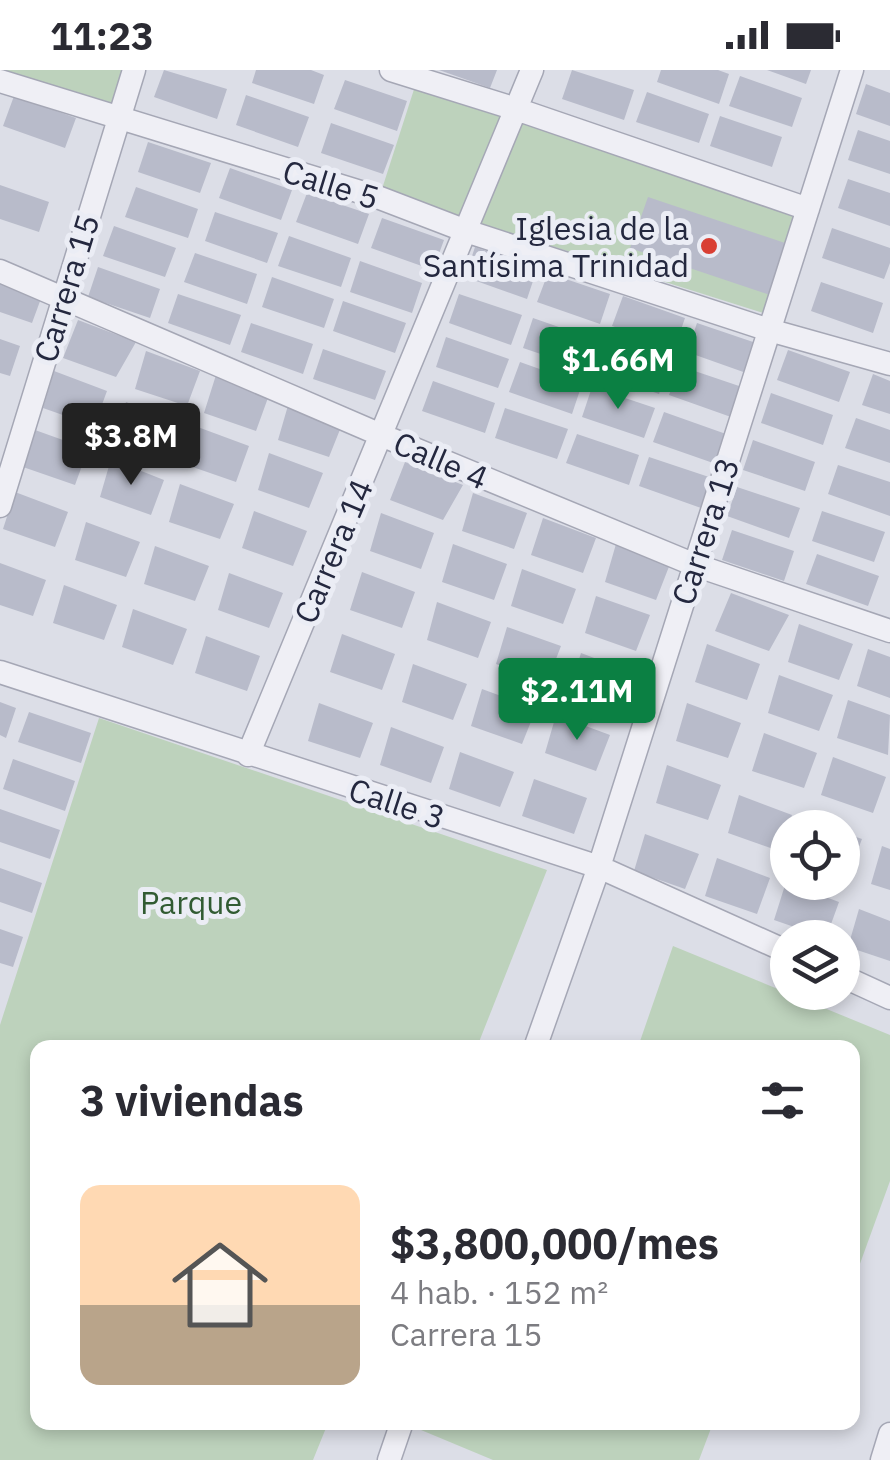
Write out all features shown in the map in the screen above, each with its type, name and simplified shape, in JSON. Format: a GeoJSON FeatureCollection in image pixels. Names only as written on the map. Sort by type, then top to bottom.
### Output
{"type":"FeatureCollection","features":[{"type":"Feature","properties":{"kind":"street","name":"Carrera 15"},"geometry":{"type":"LineString","coordinates":[[0,506],[134,70]]}},
{"type":"Feature","properties":{"kind":"street"},"geometry":{"type":"LineString","coordinates":[[390,70],[516,108],[808,209]]}},
{"type":"Feature","properties":{"kind":"street","name":"Carrera 14"},"geometry":{"type":"LineString","coordinates":[[248,755],[532,70]]}},
{"type":"Feature","properties":{"kind":"street","name":"Carrera 13"},"geometry":{"type":"LineString","coordinates":[[538,1040],[599,867],[852,70]]}},
{"type":"Feature","properties":{"kind":"street","name":"Calle 5"},"geometry":{"type":"LineString","coordinates":[[0,81],[380,198],[466,231],[770,330],[890,364]]}},
{"type":"Feature","properties":{"kind":"street","name":"Calle 4"},"geometry":{"type":"LineString","coordinates":[[0,271],[694,566],[890,631]]}},
{"type":"Feature","properties":{"kind":"street","name":"Calle 3"},"geometry":{"type":"LineString","coordinates":[[0,672],[599,867],[770,944]]}},
{"type":"Feature","properties":{"kind":"street"},"geometry":{"type":"LineString","coordinates":[[860,984],[890,998]]}},
{"type":"Feature","properties":{"kind":"street"},"geometry":{"type":"LineString","coordinates":[[388,1460],[399,1430]]}},
{"type":"Feature","properties":{"kind":"street"},"geometry":{"type":"LineString","coordinates":[[882,1460],[890,1434]]}},
{"type":"Feature","properties":{"kind":"green space"},"geometry":{"type":"Polygon","coordinates":[[[0,70],[134,70],[116,119],[0,81],[0,70]]]}},
{"type":"Feature","properties":{"kind":"green space"},"geometry":{"type":"Polygon","coordinates":[[[417,80],[800,217],[766,314],[381,192],[417,80]]]}},
{"type":"Feature","properties":{"kind":"green space","name":"Parque"},"geometry":{"type":"Polygon","coordinates":[[[99,718],[547,870],[480,1040],[30,1040],[30,1430],[325,1430],[313,1460],[0,1460],[0,1025],[99,718]]]}},
{"type":"Feature","properties":{"kind":"green space"},"geometry":{"type":"Polygon","coordinates":[[[673,946],[770,986],[770,1010],[829,1010],[890,1035],[890,1181],[860,1264],[860,1040],[640,1040],[673,946]]]}},
{"type":"Feature","properties":{"kind":"green space"},"geometry":{"type":"Polygon","coordinates":[[[421,1430],[710,1430],[699,1460],[493,1460],[421,1430]]]}},
{"type":"Feature","properties":{"kind":"building"},"geometry":{"type":"Polygon","coordinates":[[[164,70],[227,89],[217,119],[154,97],[164,70]]]}},
{"type":"Feature","properties":{"kind":"building"},"geometry":{"type":"Polygon","coordinates":[[[256,70],[311,70],[324,75],[314,104],[252,83],[256,70]]]}},
{"type":"Feature","properties":{"kind":"building"},"geometry":{"type":"Polygon","coordinates":[[[439,70],[497,70],[490,88],[439,70]]]}},
{"type":"Feature","properties":{"kind":"building"},"geometry":{"type":"Polygon","coordinates":[[[572,70],[634,90],[624,120],[562,99],[572,70]]]}},
{"type":"Feature","properties":{"kind":"building"},"geometry":{"type":"Polygon","coordinates":[[[661,70],[718,70],[729,74],[719,104],[657,82],[661,70]]]}},
{"type":"Feature","properties":{"kind":"building"},"geometry":{"type":"Polygon","coordinates":[[[767,70],[811,70],[806,84],[767,70]]]}},
{"type":"Feature","properties":{"kind":"building"},"geometry":{"type":"Polygon","coordinates":[[[740,76],[802,98],[792,127],[729,106],[740,76]]]}},
{"type":"Feature","properties":{"kind":"building"},"geometry":{"type":"Polygon","coordinates":[[[345,80],[407,101],[397,131],[334,109],[345,80]]]}},
{"type":"Feature","properties":{"kind":"building"},"geometry":{"type":"Polygon","coordinates":[[[866,84],[890,93],[890,126],[856,114],[866,84]]]}},
{"type":"Feature","properties":{"kind":"building"},"geometry":{"type":"Polygon","coordinates":[[[647,92],[709,114],[699,143],[636,122],[647,92]]]}},
{"type":"Feature","properties":{"kind":"building"},"geometry":{"type":"Polygon","coordinates":[[[246,95],[309,117],[298,147],[236,125],[246,95]]]}},
{"type":"Feature","properties":{"kind":"building"},"geometry":{"type":"Polygon","coordinates":[[[14,96],[76,118],[65,148],[3,126],[14,96]]]}},
{"type":"Feature","properties":{"kind":"building"},"geometry":{"type":"Polygon","coordinates":[[[720,116],[782,137],[772,167],[710,146],[720,116]]]}},
{"type":"Feature","properties":{"kind":"building"},"geometry":{"type":"Polygon","coordinates":[[[331,123],[394,145],[383,174],[321,153],[331,123]]]}},
{"type":"Feature","properties":{"kind":"building"},"geometry":{"type":"Polygon","coordinates":[[[858,130],[890,141],[890,174],[848,160],[858,130]]]}},
{"type":"Feature","properties":{"kind":"building"},"geometry":{"type":"Polygon","coordinates":[[[148,142],[211,163],[200,193],[138,172],[148,142]]]}},
{"type":"Feature","properties":{"kind":"building"},"geometry":{"type":"Polygon","coordinates":[[[230,168],[292,190],[281,220],[219,198],[230,168]]]}},
{"type":"Feature","properties":{"kind":"building"},"geometry":{"type":"Polygon","coordinates":[[[848,179],[890,193],[890,226],[838,208],[848,179]]]}},
{"type":"Feature","properties":{"kind":"building"},"geometry":{"type":"Polygon","coordinates":[[[0,185],[49,202],[39,232],[0,219],[0,185]]]}},
{"type":"Feature","properties":{"kind":"building"},"geometry":{"type":"Polygon","coordinates":[[[136,187],[198,209],[188,238],[125,217],[136,187]]]}},
{"type":"Feature","properties":{"kind":"building"},"geometry":{"type":"Polygon","coordinates":[[[307,193],[369,214],[358,244],[296,222],[307,193]]]}},
{"type":"Feature","properties":{"kind":"building","name":"Iglesia de la Santísima Trinidad"},"geometry":{"type":"Polygon","coordinates":[[[648,197],[788,244],[770,295],[630,248],[648,197]]]}},
{"type":"Feature","properties":{"kind":"building"},"geometry":{"type":"Polygon","coordinates":[[[215,212],[278,233],[267,263],[205,241],[215,212]]]}},
{"type":"Feature","properties":{"kind":"building"},"geometry":{"type":"Polygon","coordinates":[[[382,218],[444,240],[433,270],[371,248],[382,218]]]}},
{"type":"Feature","properties":{"kind":"building"},"geometry":{"type":"Polygon","coordinates":[[[114,226],[176,248],[165,277],[103,256],[114,226]]]}},
{"type":"Feature","properties":{"kind":"building"},"geometry":{"type":"Polygon","coordinates":[[[832,228],[890,248],[884,279],[822,258],[832,228]]]}},
{"type":"Feature","properties":{"kind":"building"},"geometry":{"type":"Polygon","coordinates":[[[289,236],[351,258],[341,287],[278,266],[289,236]]]}},
{"type":"Feature","properties":{"kind":"building"},"geometry":{"type":"Polygon","coordinates":[[[475,247],[537,269],[527,299],[465,277],[475,247]]]}},
{"type":"Feature","properties":{"kind":"building"},"geometry":{"type":"Polygon","coordinates":[[[195,253],[257,274],[247,304],[184,282],[195,253]]]}},
{"type":"Feature","properties":{"kind":"building"},"geometry":{"type":"Polygon","coordinates":[[[360,261],[422,283],[412,313],[350,292],[360,261]]]}},
{"type":"Feature","properties":{"kind":"building"},"geometry":{"type":"Polygon","coordinates":[[[98,267],[160,289],[150,318],[88,297],[98,267]]]}},
{"type":"Feature","properties":{"kind":"building"},"geometry":{"type":"Polygon","coordinates":[[[548,273],[610,294],[600,324],[537,302],[548,273]]]}},
{"type":"Feature","properties":{"kind":"building"},"geometry":{"type":"Polygon","coordinates":[[[272,277],[334,299],[324,328],[262,307],[272,277]]]}},
{"type":"Feature","properties":{"kind":"building"},"geometry":{"type":"Polygon","coordinates":[[[0,278],[43,293],[32,323],[0,312],[0,278]]]}},
{"type":"Feature","properties":{"kind":"building"},"geometry":{"type":"Polygon","coordinates":[[[821,282],[883,303],[873,333],[811,311],[821,282]]]}},
{"type":"Feature","properties":{"kind":"building"},"geometry":{"type":"Polygon","coordinates":[[[178,294],[241,315],[230,345],[168,323],[178,294]]]}},
{"type":"Feature","properties":{"kind":"building"},"geometry":{"type":"Polygon","coordinates":[[[459,294],[522,315],[511,345],[449,323],[459,294]]]}},
{"type":"Feature","properties":{"kind":"building"},"geometry":{"type":"Polygon","coordinates":[[[623,296],[685,318],[675,347],[612,326],[623,296]]]}},
{"type":"Feature","properties":{"kind":"building"},"geometry":{"type":"Polygon","coordinates":[[[343,301],[406,323],[395,353],[333,331],[343,301]]]}},
{"type":"Feature","properties":{"kind":"building"},"geometry":{"type":"Polygon","coordinates":[[[533,318],[596,340],[585,369],[523,348],[533,318]]]}},
{"type":"Feature","properties":{"kind":"building"},"geometry":{"type":"Polygon","coordinates":[[[78,320],[136,342],[116,377],[63,358],[78,320]]]}},
{"type":"Feature","properties":{"kind":"building"},"geometry":{"type":"Polygon","coordinates":[[[251,323],[313,344],[303,374],[241,352],[251,323]]]}},
{"type":"Feature","properties":{"kind":"building"},"geometry":{"type":"Polygon","coordinates":[[[697,323],[759,344],[749,374],[687,352],[697,323]]]}},
{"type":"Feature","properties":{"kind":"building"},"geometry":{"type":"Polygon","coordinates":[[[446,337],[509,359],[498,388],[436,367],[446,337]]]}},
{"type":"Feature","properties":{"kind":"building"},"geometry":{"type":"Polygon","coordinates":[[[0,339],[20,346],[10,376],[0,373],[0,339]]]}},
{"type":"Feature","properties":{"kind":"building"},"geometry":{"type":"Polygon","coordinates":[[[607,342],[669,364],[659,394],[596,372],[607,342]]]}},
{"type":"Feature","properties":{"kind":"building"},"geometry":{"type":"Polygon","coordinates":[[[323,349],[386,371],[375,400],[313,379],[323,349]]]}},
{"type":"Feature","properties":{"kind":"building"},"geometry":{"type":"Polygon","coordinates":[[[788,350],[850,372],[839,402],[777,380],[788,350]]]}},
{"type":"Feature","properties":{"kind":"building"},"geometry":{"type":"Polygon","coordinates":[[[146,351],[200,371],[187,406],[135,389],[146,351]]]}},
{"type":"Feature","properties":{"kind":"building"},"geometry":{"type":"Polygon","coordinates":[[[520,362],[582,384],[572,414],[509,392],[520,362]]]}},
{"type":"Feature","properties":{"kind":"building"},"geometry":{"type":"Polygon","coordinates":[[[680,366],[742,387],[731,417],[669,395],[680,366]]]}},
{"type":"Feature","properties":{"kind":"building"},"geometry":{"type":"Polygon","coordinates":[[[54,371],[107,391],[94,426],[43,408],[54,371]]]}},
{"type":"Feature","properties":{"kind":"building"},"geometry":{"type":"Polygon","coordinates":[[[873,374],[890,381],[890,414],[862,405],[873,374]]]}},
{"type":"Feature","properties":{"kind":"building"},"geometry":{"type":"Polygon","coordinates":[[[216,375],[269,395],[256,431],[204,413],[216,375]]]}},
{"type":"Feature","properties":{"kind":"building"},"geometry":{"type":"Polygon","coordinates":[[[433,381],[495,403],[485,433],[422,411],[433,381]]]}},
{"type":"Feature","properties":{"kind":"building"},"geometry":{"type":"Polygon","coordinates":[[[592,387],[655,408],[644,438],[582,417],[592,387]]]}},
{"type":"Feature","properties":{"kind":"building"},"geometry":{"type":"Polygon","coordinates":[[[771,393],[833,415],[823,445],[761,423],[771,393]]]}},
{"type":"Feature","properties":{"kind":"building"},"geometry":{"type":"Polygon","coordinates":[[[126,402],[180,422],[167,457],[115,440],[126,402]]]}},
{"type":"Feature","properties":{"kind":"building"},"geometry":{"type":"Polygon","coordinates":[[[289,402],[343,422],[329,457],[278,440],[289,402]]]}},
{"type":"Feature","properties":{"kind":"building"},"geometry":{"type":"Polygon","coordinates":[[[505,408],[568,429],[557,459],[495,438],[505,408]]]}},
{"type":"Feature","properties":{"kind":"building"},"geometry":{"type":"Polygon","coordinates":[[[664,412],[726,434],[716,464],[653,442],[664,412]]]}},
{"type":"Feature","properties":{"kind":"building"},"geometry":{"type":"Polygon","coordinates":[[[856,418],[890,430],[890,463],[845,448],[856,418]]]}},
{"type":"Feature","properties":{"kind":"building"},"geometry":{"type":"Polygon","coordinates":[[[195,426],[249,446],[236,482],[184,464],[195,426]]]}},
{"type":"Feature","properties":{"kind":"building"},"geometry":{"type":"Polygon","coordinates":[[[35,430],[88,449],[75,485],[23,467],[35,430]]]}},
{"type":"Feature","properties":{"kind":"building"},"geometry":{"type":"Polygon","coordinates":[[[577,434],[639,455],[629,485],[566,463],[577,434]]]}},
{"type":"Feature","properties":{"kind":"building"},"geometry":{"type":"Polygon","coordinates":[[[753,440],[815,462],[805,491],[743,470],[753,440]]]}},
{"type":"Feature","properties":{"kind":"building"},"geometry":{"type":"Polygon","coordinates":[[[269,453],[323,473],[309,508],[258,490],[269,453]]]}},
{"type":"Feature","properties":{"kind":"building"},"geometry":{"type":"Polygon","coordinates":[[[649,457],[712,478],[701,508],[639,486],[649,457]]]}},
{"type":"Feature","properties":{"kind":"building"},"geometry":{"type":"Polygon","coordinates":[[[111,459],[164,480],[151,515],[100,497],[111,459]]]}},
{"type":"Feature","properties":{"kind":"building"},"geometry":{"type":"Polygon","coordinates":[[[405,462],[463,485],[443,520],[390,500],[405,462]]]}},
{"type":"Feature","properties":{"kind":"building"},"geometry":{"type":"Polygon","coordinates":[[[838,465],[890,482],[890,516],[828,494],[838,465]]]}},
{"type":"Feature","properties":{"kind":"building"},"geometry":{"type":"Polygon","coordinates":[[[180,484],[234,504],[220,539],[169,522],[180,484]]]}},
{"type":"Feature","properties":{"kind":"building"},"geometry":{"type":"Polygon","coordinates":[[[737,487],[800,508],[789,538],[727,516],[737,487]]]}},
{"type":"Feature","properties":{"kind":"building"},"geometry":{"type":"Polygon","coordinates":[[[15,492],[68,512],[55,547],[3,529],[15,492]]]}},
{"type":"Feature","properties":{"kind":"building"},"geometry":{"type":"Polygon","coordinates":[[[473,493],[527,513],[514,549],[462,531],[473,493]]]}},
{"type":"Feature","properties":{"kind":"building"},"geometry":{"type":"Polygon","coordinates":[[[254,511],[307,531],[293,566],[242,548],[254,511]]]}},
{"type":"Feature","properties":{"kind":"building"},"geometry":{"type":"Polygon","coordinates":[[[822,511],[885,532],[874,562],[812,541],[822,511]]]}},
{"type":"Feature","properties":{"kind":"building"},"geometry":{"type":"Polygon","coordinates":[[[381,513],[434,533],[421,569],[370,551],[381,513]]]}},
{"type":"Feature","properties":{"kind":"building"},"geometry":{"type":"Polygon","coordinates":[[[543,518],[596,538],[583,573],[531,555],[543,518]]]}},
{"type":"Feature","properties":{"kind":"building"},"geometry":{"type":"Polygon","coordinates":[[[86,522],[140,542],[126,577],[75,560],[86,522]]]}},
{"type":"Feature","properties":{"kind":"building"},"geometry":{"type":"Polygon","coordinates":[[[732,530],[794,551],[784,581],[722,560],[732,530]]]}},
{"type":"Feature","properties":{"kind":"building"},"geometry":{"type":"Polygon","coordinates":[[[453,544],[507,564],[494,600],[442,582],[453,544]]]}},
{"type":"Feature","properties":{"kind":"building"},"geometry":{"type":"Polygon","coordinates":[[[616,544],[670,564],[656,600],[605,582],[616,544]]]}},
{"type":"Feature","properties":{"kind":"building"},"geometry":{"type":"Polygon","coordinates":[[[155,546],[209,566],[195,601],[144,584],[155,546]]]}},
{"type":"Feature","properties":{"kind":"building"},"geometry":{"type":"Polygon","coordinates":[[[817,554],[879,576],[868,606],[806,584],[817,554]]]}},
{"type":"Feature","properties":{"kind":"building"},"geometry":{"type":"Polygon","coordinates":[[[0,563],[46,580],[33,616],[0,605],[0,563]]]}},
{"type":"Feature","properties":{"kind":"building"},"geometry":{"type":"Polygon","coordinates":[[[522,569],[576,589],[563,624],[511,606],[522,569]]]}},
{"type":"Feature","properties":{"kind":"building"},"geometry":{"type":"Polygon","coordinates":[[[362,572],[415,592],[402,628],[350,610],[362,572]]]}},
{"type":"Feature","properties":{"kind":"building"},"geometry":{"type":"Polygon","coordinates":[[[229,573],[283,593],[269,628],[218,610],[229,573]]]}},
{"type":"Feature","properties":{"kind":"building"},"geometry":{"type":"Polygon","coordinates":[[[64,585],[117,605],[104,640],[53,623],[64,585]]]}},
{"type":"Feature","properties":{"kind":"building"},"geometry":{"type":"Polygon","coordinates":[[[731,593],[789,615],[769,651],[715,631],[731,593]]]}},
{"type":"Feature","properties":{"kind":"building"},"geometry":{"type":"Polygon","coordinates":[[[596,596],[650,615],[636,651],[585,633],[596,596]]]}},
{"type":"Feature","properties":{"kind":"building"},"geometry":{"type":"Polygon","coordinates":[[[437,602],[491,622],[478,658],[427,640],[437,602]]]}},
{"type":"Feature","properties":{"kind":"building"},"geometry":{"type":"Polygon","coordinates":[[[133,609],[187,629],[173,665],[122,647],[133,609]]]}},
{"type":"Feature","properties":{"kind":"building"},"geometry":{"type":"Polygon","coordinates":[[[799,624],[853,644],[839,680],[788,662],[799,624]]]}},
{"type":"Feature","properties":{"kind":"building"},"geometry":{"type":"Polygon","coordinates":[[[507,627],[561,646],[547,682],[496,664],[507,627]]]}},
{"type":"Feature","properties":{"kind":"building"},"geometry":{"type":"Polygon","coordinates":[[[342,634],[395,654],[382,690],[330,672],[342,634]]]}},
{"type":"Feature","properties":{"kind":"building"},"geometry":{"type":"Polygon","coordinates":[[[206,636],[260,656],[247,691],[195,673],[206,636]]]}},
{"type":"Feature","properties":{"kind":"building"},"geometry":{"type":"Polygon","coordinates":[[[707,644],[760,664],[747,700],[695,682],[707,644]]]}},
{"type":"Feature","properties":{"kind":"building"},"geometry":{"type":"Polygon","coordinates":[[[868,649],[890,657],[890,698],[857,686],[868,649]]]}},
{"type":"Feature","properties":{"kind":"building"},"geometry":{"type":"Polygon","coordinates":[[[581,653],[634,673],[620,709],[569,691],[581,653]]]}},
{"type":"Feature","properties":{"kind":"building"},"geometry":{"type":"Polygon","coordinates":[[[413,664],[467,684],[453,720],[402,702],[413,664]]]}},
{"type":"Feature","properties":{"kind":"building"},"geometry":{"type":"Polygon","coordinates":[[[779,675],[833,695],[819,731],[768,713],[779,675]]]}},
{"type":"Feature","properties":{"kind":"building"},"geometry":{"type":"Polygon","coordinates":[[[482,689],[536,709],[522,744],[471,726],[482,689]]]}},
{"type":"Feature","properties":{"kind":"building"},"geometry":{"type":"Polygon","coordinates":[[[848,700],[890,715],[888,755],[837,738],[848,700]]]}},
{"type":"Feature","properties":{"kind":"building"},"geometry":{"type":"Polygon","coordinates":[[[0,702],[16,708],[6,738],[0,735],[0,702]]]}},
{"type":"Feature","properties":{"kind":"building"},"geometry":{"type":"Polygon","coordinates":[[[319,703],[373,723],[360,758],[308,741],[319,703]]]}},
{"type":"Feature","properties":{"kind":"building"},"geometry":{"type":"Polygon","coordinates":[[[687,703],[741,723],[728,758],[676,741],[687,703]]]}},
{"type":"Feature","properties":{"kind":"building"},"geometry":{"type":"Polygon","coordinates":[[[29,712],[91,733],[81,763],[18,742],[29,712]]]}},
{"type":"Feature","properties":{"kind":"building"},"geometry":{"type":"Polygon","coordinates":[[[556,715],[610,735],[596,771],[545,753],[556,715]]]}},
{"type":"Feature","properties":{"kind":"building"},"geometry":{"type":"Polygon","coordinates":[[[391,727],[444,747],[431,783],[380,765],[391,727]]]}},
{"type":"Feature","properties":{"kind":"building"},"geometry":{"type":"Polygon","coordinates":[[[764,733],[817,753],[804,788],[752,771],[764,733]]]}},
{"type":"Feature","properties":{"kind":"building"},"geometry":{"type":"Polygon","coordinates":[[[460,752],[514,772],[500,807],[449,789],[460,752]]]}},
{"type":"Feature","properties":{"kind":"building"},"geometry":{"type":"Polygon","coordinates":[[[833,757],[886,777],[873,813],[821,795],[833,757]]]}},
{"type":"Feature","properties":{"kind":"building"},"geometry":{"type":"Polygon","coordinates":[[[13,759],[75,781],[65,811],[3,789],[13,759]]]}},
{"type":"Feature","properties":{"kind":"building"},"geometry":{"type":"Polygon","coordinates":[[[667,765],[721,785],[708,820],[656,803],[667,765]]]}},
{"type":"Feature","properties":{"kind":"building"},"geometry":{"type":"Polygon","coordinates":[[[534,779],[587,798],[574,834],[522,816],[534,779]]]}},
{"type":"Feature","properties":{"kind":"building"},"geometry":{"type":"Polygon","coordinates":[[[739,795],[779,810],[770,810],[770,848],[728,833],[739,795]]]}},
{"type":"Feature","properties":{"kind":"building"},"geometry":{"type":"Polygon","coordinates":[[[0,809],[60,830],[50,859],[0,842],[0,809]]]}},
{"type":"Feature","properties":{"kind":"building"},"geometry":{"type":"Polygon","coordinates":[[[645,834],[699,854],[685,889],[634,871],[645,834]]]}},
{"type":"Feature","properties":{"kind":"building"},"geometry":{"type":"Polygon","coordinates":[[[882,846],[890,849],[890,890],[871,884],[882,846]]]}},
{"type":"Feature","properties":{"kind":"building"},"geometry":{"type":"Polygon","coordinates":[[[717,858],[770,878],[757,914],[705,896],[717,858]]]}},
{"type":"Feature","properties":{"kind":"building"},"geometry":{"type":"Polygon","coordinates":[[[0,868],[42,883],[32,913],[0,902],[0,868]]]}},
{"type":"Feature","properties":{"kind":"building"},"geometry":{"type":"Polygon","coordinates":[[[780,900],[839,902],[832,920],[774,920],[780,900]]]}},
{"type":"Feature","properties":{"kind":"building"},"geometry":{"type":"Polygon","coordinates":[[[859,909],[890,921],[890,961],[860,951],[860,920],[856,920],[859,909]]]}},
{"type":"Feature","properties":{"kind":"building"},"geometry":{"type":"Polygon","coordinates":[[[0,929],[23,937],[13,967],[0,963],[0,929]]]}},
{"type":"Feature","properties":{"kind":"place","name":"Iglesia de la Santísima Trinidad"},"geometry":{"type":"Point","coordinates":[709,246]}}]}
